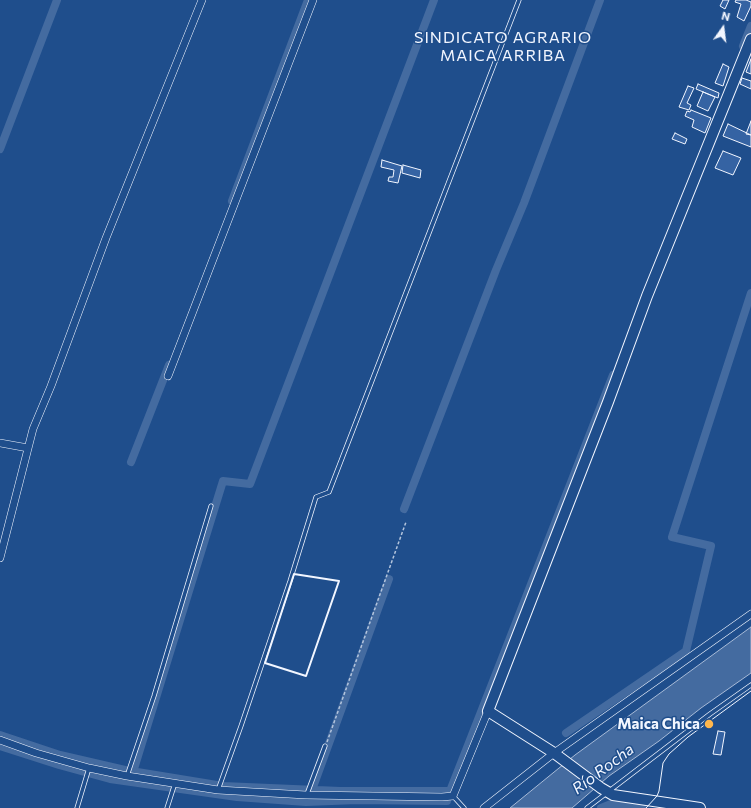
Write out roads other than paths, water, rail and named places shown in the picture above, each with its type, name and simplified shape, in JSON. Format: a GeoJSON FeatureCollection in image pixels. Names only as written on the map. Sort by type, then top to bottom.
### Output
{"type":"FeatureCollection","features":[{"type":"Feature","properties":{"kind":"street"},"geometry":{"type":"LineString","coordinates":[[0,558],[33,429],[51,386],[106,238],[202,0]]}},
{"type":"Feature","properties":{"kind":"street"},"geometry":{"type":"LineString","coordinates":[[168,376],[313,0]]}},
{"type":"Feature","properties":{"kind":"street"},"geometry":{"type":"LineString","coordinates":[[0,740],[36,753],[89,768],[127,776],[218,790],[306,795],[453,796],[488,711],[605,409],[647,296],[751,39]]}},
{"type":"Feature","properties":{"kind":"street"},"geometry":{"type":"LineString","coordinates":[[0,443],[28,448]]}},
{"type":"Feature","properties":{"kind":"street"},"geometry":{"type":"LineString","coordinates":[[484,808],[751,614]]}},
{"type":"Feature","properties":{"kind":"street"},"geometry":{"type":"LineString","coordinates":[[488,711],[556,755],[613,795],[700,808]]}},
{"type":"Feature","properties":{"kind":"lane"},"geometry":{"type":"LineString","coordinates":[[218,790],[290,581],[316,497],[329,492],[519,0]]}},
{"type":"Feature","properties":{"kind":"lane"},"geometry":{"type":"LineString","coordinates":[[127,776],[154,696],[211,506]]}},
{"type":"Feature","properties":{"kind":"lane"},"geometry":{"type":"LineString","coordinates":[[587,808],[604,790],[751,685]]}},
{"type":"Feature","properties":{"kind":"lane"},"geometry":{"type":"LineString","coordinates":[[306,795],[325,746]]}},
{"type":"Feature","properties":{"kind":"lane"},"geometry":{"type":"LineString","coordinates":[[77,808],[89,768]]}},
{"type":"Feature","properties":{"kind":"lane"},"geometry":{"type":"LineString","coordinates":[[167,808],[175,783]]}},
{"type":"Feature","properties":{"kind":"lane"},"geometry":{"type":"LineString","coordinates":[[453,796],[464,808]]}},
{"type":"Feature","properties":{"kind":"water","name":"Río Rocha"},"geometry":{"type":"Polygon","coordinates":[[[751,627],[751,673],[609,776],[572,808],[510,808],[575,755],[751,627]]]}},
{"type":"Feature","properties":{"kind":"waterway"},"geometry":{"type":"LineString","coordinates":[[0,149],[57,0]]}},
{"type":"Feature","properties":{"kind":"waterway"},"geometry":{"type":"LineString","coordinates":[[232,201],[308,0]]}},
{"type":"Feature","properties":{"kind":"waterway"},"geometry":{"type":"LineString","coordinates":[[133,772],[223,481],[250,484],[434,0]]}},
{"type":"Feature","properties":{"kind":"waterway"},"geometry":{"type":"LineString","coordinates":[[404,509],[496,270],[524,203],[600,0]]}},
{"type":"Feature","properties":{"kind":"waterway"},"geometry":{"type":"LineString","coordinates":[[743,46],[751,26]]}},
{"type":"Feature","properties":{"kind":"waterway"},"geometry":{"type":"LineString","coordinates":[[566,733],[686,651],[711,546],[672,537],[751,293]]}},
{"type":"Feature","properties":{"kind":"waterway"},"geometry":{"type":"LineString","coordinates":[[131,462],[169,365]]}},
{"type":"Feature","properties":{"kind":"waterway"},"geometry":{"type":"LineString","coordinates":[[0,735],[60,755],[125,770],[223,786],[340,791],[450,791],[613,375]]}},
{"type":"Feature","properties":{"kind":"waterway"},"geometry":{"type":"LineString","coordinates":[[312,790],[389,579]]}},
{"type":"Feature","properties":{"kind":"waterway"},"geometry":{"type":"LineString","coordinates":[[0,746],[59,765],[110,779],[237,797],[306,802],[357,800],[447,801]]}},
{"type":"Feature","properties":{"kind":"waterway"},"geometry":{"type":"LineString","coordinates":[[601,808],[611,804],[642,808]]}},
{"type":"Feature","properties":{"kind":"tram line"},"geometry":{"type":"LineString","coordinates":[[646,808],[657,796],[663,763],[669,754],[688,737],[751,691]]}},
{"type":"Feature","properties":{"kind":"place","name":"Maica Chica"},"geometry":{"type":"Point","coordinates":[709,724]}},
{"type":"Feature","properties":{"kind":"district","name":"SINDICATO AGRARIO MAICA ARRIBA"},"geometry":{"type":"Point","coordinates":[503,47]}}]}
